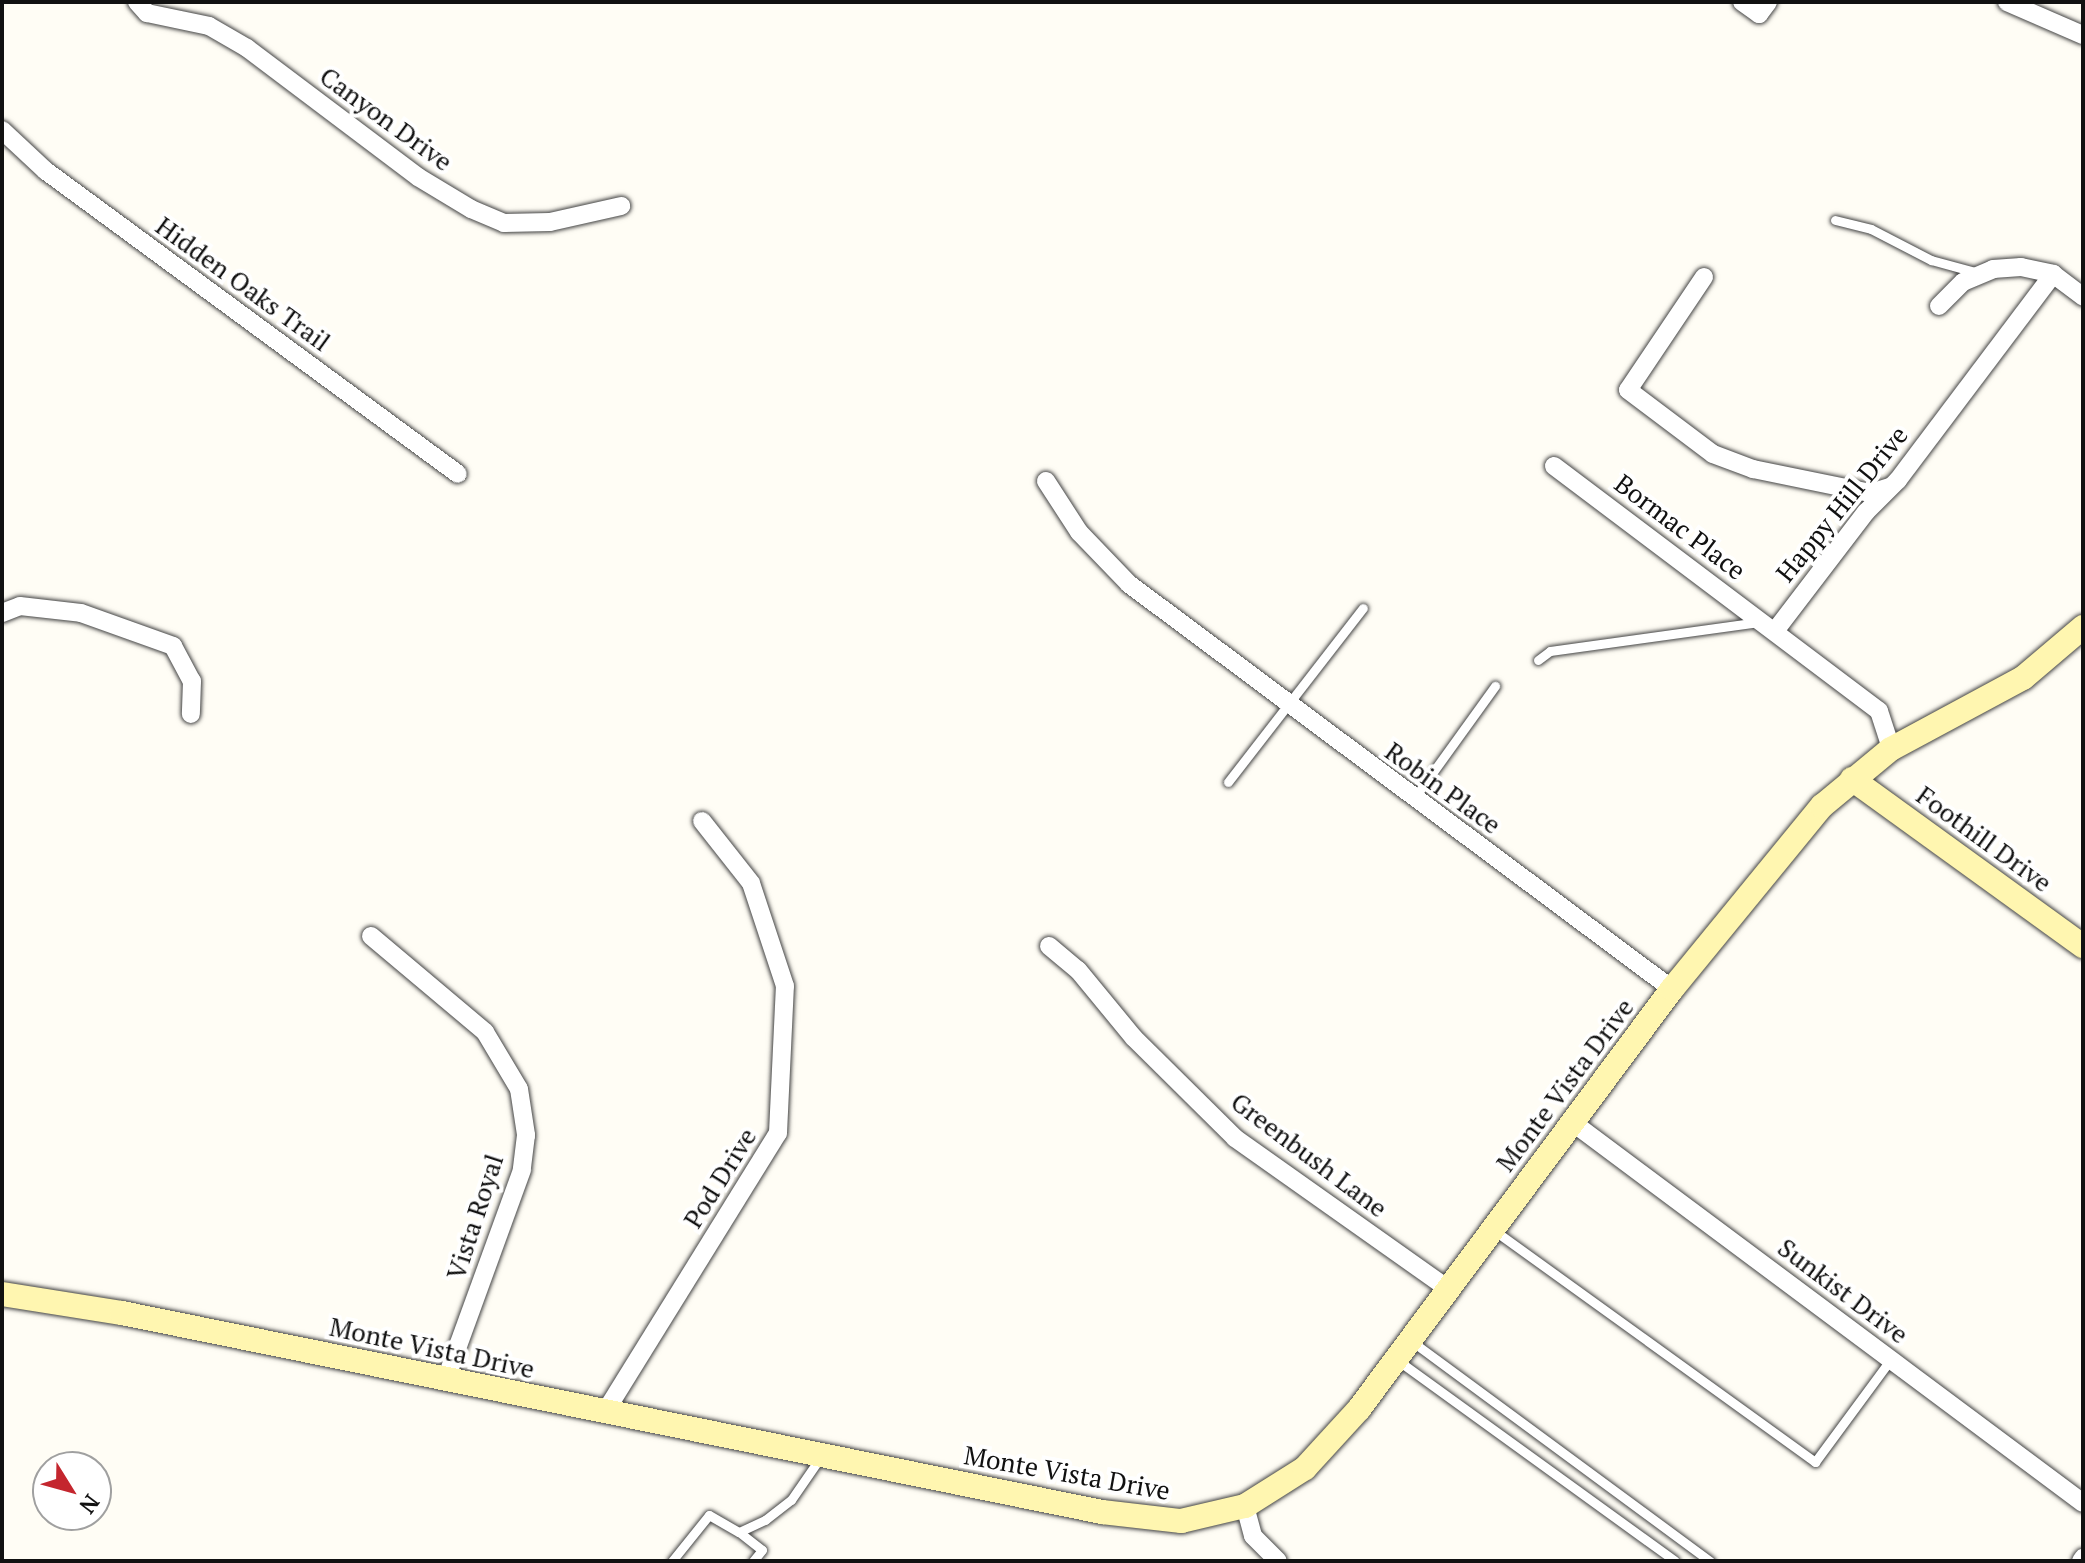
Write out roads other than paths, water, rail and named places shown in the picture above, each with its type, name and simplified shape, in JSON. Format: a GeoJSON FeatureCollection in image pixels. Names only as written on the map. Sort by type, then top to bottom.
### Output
{"type":"FeatureCollection","features":[{"type":"Feature","properties":{"kind":"main road","name":"Monte Vista Drive"},"geometry":{"type":"LineString","coordinates":[[2,1294],[1149,1518],[1181,1521],[1245,1506],[1305,1468],[1359,1409],[1672,989],[1822,806],[1891,749],[2023,678],[2083,627]]}},
{"type":"Feature","properties":{"kind":"main road","name":"Foothill Drive"},"geometry":{"type":"LineString","coordinates":[[1852,779],[2083,946]]}},
{"type":"Feature","properties":{"kind":"street","name":"Canyon Drive"},"geometry":{"type":"LineString","coordinates":[[137,2],[147,13],[209,26],[247,48],[418,177],[471,209],[504,223],[550,222],[621,206]]}},
{"type":"Feature","properties":{"kind":"street"},"geometry":{"type":"LineString","coordinates":[[1742,2],[1759,14],[1768,2]]}},
{"type":"Feature","properties":{"kind":"street"},"geometry":{"type":"LineString","coordinates":[[2007,2],[2083,35]]}},
{"type":"Feature","properties":{"kind":"street","name":"Hidden Oaks Trail"},"geometry":{"type":"LineString","coordinates":[[2,130],[46,171],[458,474]]}},
{"type":"Feature","properties":{"kind":"street"},"geometry":{"type":"LineString","coordinates":[[1939,306],[1963,282],[1983,274],[2021,267],[2053,274],[2083,297]]}},
{"type":"Feature","properties":{"kind":"street","name":"Happy Hill Drive"},"geometry":{"type":"LineString","coordinates":[[1768,626],[1866,512],[1898,480],[2053,274]]}},
{"type":"Feature","properties":{"kind":"street"},"geometry":{"type":"LineString","coordinates":[[1704,277],[1628,390],[1713,454],[1753,469],[1870,493],[1898,480]]}},
{"type":"Feature","properties":{"kind":"street","name":"Bormac Place"},"geometry":{"type":"LineString","coordinates":[[1554,466],[1768,626]]}},
{"type":"Feature","properties":{"kind":"street","name":"Robin Place"},"geometry":{"type":"LineString","coordinates":[[1046,481],[1079,532],[1129,584],[1672,989]]}},
{"type":"Feature","properties":{"kind":"street"},"geometry":{"type":"LineString","coordinates":[[2,613],[20,606],[81,613],[173,646],[192,681],[191,714]]}},
{"type":"Feature","properties":{"kind":"street"},"geometry":{"type":"LineString","coordinates":[[1768,626],[1879,711],[1891,749]]}},
{"type":"Feature","properties":{"kind":"street","name":"Pod Drive"},"geometry":{"type":"LineString","coordinates":[[605,1412],[778,1133],[785,986],[751,883],[702,821]]}},
{"type":"Feature","properties":{"kind":"street","name":"Vista Royal"},"geometry":{"type":"LineString","coordinates":[[371,936],[485,1032],[519,1089],[526,1135],[522,1170],[446,1379]]}},
{"type":"Feature","properties":{"kind":"street","name":"Greenbush Lane"},"geometry":{"type":"LineString","coordinates":[[1049,946],[1078,970],[1134,1038],[1235,1138],[1448,1289]]}},
{"type":"Feature","properties":{"kind":"street","name":"Sunkist Drive"},"geometry":{"type":"LineString","coordinates":[[1572,1122],[2083,1503]]}},
{"type":"Feature","properties":{"kind":"street"},"geometry":{"type":"LineString","coordinates":[[1245,1506],[1253,1536],[1278,1561]]}},
{"type":"Feature","properties":{"kind":"lane"},"geometry":{"type":"LineString","coordinates":[[1835,220],[1871,229],[1931,260],[1983,274]]}},
{"type":"Feature","properties":{"kind":"lane"},"geometry":{"type":"LineString","coordinates":[[1228,782],[1363,608]]}},
{"type":"Feature","properties":{"kind":"lane"},"geometry":{"type":"LineString","coordinates":[[1538,660],[1550,651],[1768,626]]}},
{"type":"Feature","properties":{"kind":"lane"},"geometry":{"type":"LineString","coordinates":[[1414,798],[1495,686]]}},
{"type":"Feature","properties":{"kind":"lane"},"geometry":{"type":"LineString","coordinates":[[1492,1229],[1815,1462],[1891,1359]]}},
{"type":"Feature","properties":{"kind":"lane"},"geometry":{"type":"LineString","coordinates":[[1402,1349],[1675,1561]]}},
{"type":"Feature","properties":{"kind":"lane"},"geometry":{"type":"LineString","coordinates":[[1402,1349],[1710,1561]]}},
{"type":"Feature","properties":{"kind":"lane"},"geometry":{"type":"LineString","coordinates":[[739,1532],[791,1500],[822,1456]]}},
{"type":"Feature","properties":{"kind":"lane"},"geometry":{"type":"LineString","coordinates":[[672,1561],[709,1515],[762,1550],[753,1561]]}}]}
